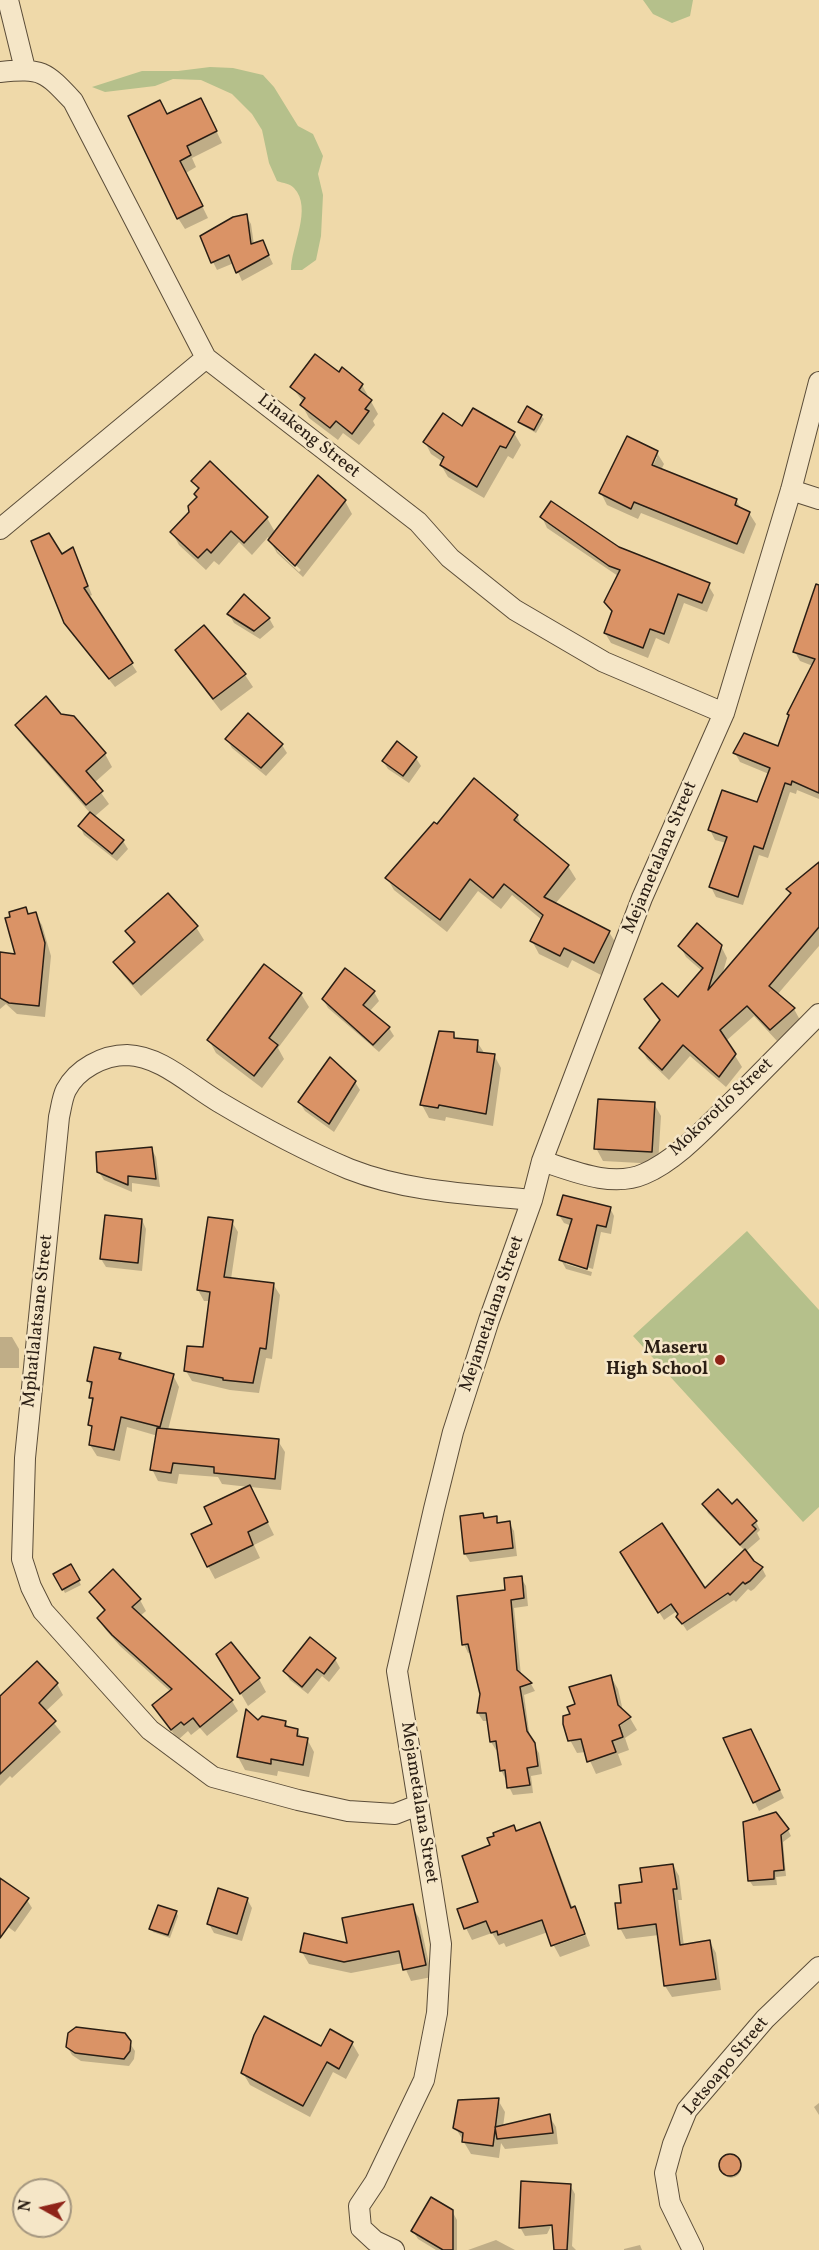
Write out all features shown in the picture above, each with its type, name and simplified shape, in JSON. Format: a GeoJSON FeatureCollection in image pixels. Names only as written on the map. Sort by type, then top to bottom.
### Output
{"type":"FeatureCollection","features":[{"type":"Feature","properties":{"kind":"street"},"geometry":{"type":"LineString","coordinates":[[0,72],[25,69],[8,0]]}},
{"type":"Feature","properties":{"kind":"street","name":"Linakeng Street"},"geometry":{"type":"LineString","coordinates":[[25,69],[46,75],[73,101],[206,358],[418,522],[450,558],[515,609],[604,662],[724,713]]}},
{"type":"Feature","properties":{"kind":"street"},"geometry":{"type":"LineString","coordinates":[[0,529],[206,358]]}},
{"type":"Feature","properties":{"kind":"street","name":"Mejametalana Street"},"geometry":{"type":"LineString","coordinates":[[394,2250],[375,2241],[361,2228],[359,2206],[375,2182],[424,2080],[437,2013],[441,1944],[397,1671],[453,1432],[489,1320],[532,1200],[542,1161],[642,898],[724,713],[791,490],[819,382]]}},
{"type":"Feature","properties":{"kind":"street"},"geometry":{"type":"LineString","coordinates":[[791,490],[819,499]]}},
{"type":"Feature","properties":{"kind":"street","name":"Mokorotlo Street"},"geometry":{"type":"LineString","coordinates":[[542,1161],[589,1176],[618,1179],[644,1174],[678,1153],[707,1127],[819,1014]]}},
{"type":"Feature","properties":{"kind":"street","name":"Mphatlalatsane Street"},"geometry":{"type":"LineString","coordinates":[[418,1805],[395,1814],[348,1812],[213,1777],[150,1730],[43,1611],[22,1559],[25,1458],[59,1117],[66,1090],[95,1061],[125,1055],[151,1059],[218,1102],[295,1144],[378,1180],[422,1189],[532,1200]]}},
{"type":"Feature","properties":{"kind":"street","name":"Letsoapo Street"},"geometry":{"type":"LineString","coordinates":[[693,2250],[670,2203],[665,2173],[673,2144],[687,2110],[765,2019],[819,1967]]}},
{"type":"Feature","properties":{"kind":"green space"},"geometry":{"type":"Polygon","coordinates":[[[643,0],[693,0],[690,16],[672,23],[653,14],[643,0]]]}},
{"type":"Feature","properties":{"kind":"green space"},"geometry":{"type":"Polygon","coordinates":[[[210,67],[233,68],[263,75],[274,87],[298,126],[313,134],[323,156],[318,174],[323,195],[321,236],[316,260],[302,270],[291,270],[300,228],[302,206],[299,196],[293,187],[277,181],[269,163],[262,130],[252,114],[232,94],[201,80],[173,79],[155,86],[105,92],[92,87],[142,71],[178,71],[210,67]]]}},
{"type":"Feature","properties":{"kind":"green space"},"geometry":{"type":"Polygon","coordinates":[[[747,1231],[819,1310],[819,1507],[803,1522],[633,1336],[747,1231]]]}},
{"type":"Feature","properties":{"kind":"building"},"geometry":{"type":"Polygon","coordinates":[[[201,98],[217,131],[187,146],[191,155],[180,161],[203,206],[177,219],[128,116],[160,100],[167,114],[201,98]]]}},
{"type":"Feature","properties":{"kind":"building"},"geometry":{"type":"Polygon","coordinates":[[[247,214],[251,244],[263,240],[269,255],[236,273],[229,255],[211,263],[200,236],[233,217],[247,214]]]}},
{"type":"Feature","properties":{"kind":"building"},"geometry":{"type":"Polygon","coordinates":[[[315,354],[339,372],[342,367],[363,384],[359,390],[372,400],[365,409],[369,411],[352,434],[336,421],[330,428],[300,405],[305,398],[290,387],[315,354]]]}},
{"type":"Feature","properties":{"kind":"building"},"geometry":{"type":"Polygon","coordinates":[[[527,406],[542,415],[534,430],[518,422],[527,406]]]}},
{"type":"Feature","properties":{"kind":"building"},"geometry":{"type":"Polygon","coordinates":[[[473,408],[515,432],[506,448],[500,446],[477,487],[440,465],[444,457],[423,442],[443,413],[462,426],[473,408]]]}},
{"type":"Feature","properties":{"kind":"building"},"geometry":{"type":"Polygon","coordinates":[[[627,436],[658,451],[652,465],[737,499],[735,505],[750,512],[737,544],[634,502],[631,509],[599,493],[627,436]]]}},
{"type":"Feature","properties":{"kind":"building"},"geometry":{"type":"Polygon","coordinates":[[[210,461],[268,517],[244,543],[231,531],[211,553],[207,549],[198,558],[170,532],[189,512],[188,506],[197,497],[194,494],[199,488],[191,481],[210,461]]]}},
{"type":"Feature","properties":{"kind":"building"},"geometry":{"type":"Polygon","coordinates":[[[318,475],[346,500],[295,566],[268,540],[318,475]]]}},
{"type":"Feature","properties":{"kind":"building"},"geometry":{"type":"Polygon","coordinates":[[[551,501],[619,547],[710,583],[702,603],[678,594],[664,634],[650,629],[643,648],[604,633],[612,611],[604,602],[620,570],[609,566],[540,517],[551,501]]]}},
{"type":"Feature","properties":{"kind":"building"},"geometry":{"type":"Polygon","coordinates":[[[49,533],[62,554],[73,547],[88,586],[84,588],[133,663],[109,679],[64,623],[31,541],[49,533]]]}},
{"type":"Feature","properties":{"kind":"building"},"geometry":{"type":"Polygon","coordinates":[[[816,584],[819,585],[819,793],[792,781],[791,785],[785,783],[763,849],[754,846],[738,897],[709,887],[727,837],[708,830],[722,790],[757,802],[770,768],[733,753],[744,733],[778,746],[789,715],[787,714],[815,659],[793,652],[816,584]]]}},
{"type":"Feature","properties":{"kind":"building"},"geometry":{"type":"Polygon","coordinates":[[[244,594],[270,618],[254,631],[227,614],[244,594]]]}},
{"type":"Feature","properties":{"kind":"building"},"geometry":{"type":"Polygon","coordinates":[[[204,625],[246,674],[213,699],[175,650],[204,625]]]}},
{"type":"Feature","properties":{"kind":"building"},"geometry":{"type":"Polygon","coordinates":[[[46,696],[61,714],[74,716],[106,753],[86,771],[103,791],[86,805],[15,725],[46,696]]]}},
{"type":"Feature","properties":{"kind":"building"},"geometry":{"type":"Polygon","coordinates":[[[248,713],[283,744],[261,768],[225,739],[248,713]]]}},
{"type":"Feature","properties":{"kind":"building"},"geometry":{"type":"Polygon","coordinates":[[[397,741],[417,757],[403,776],[382,761],[397,741]]]}},
{"type":"Feature","properties":{"kind":"building"},"geometry":{"type":"Polygon","coordinates":[[[474,778],[518,815],[514,820],[569,865],[544,897],[610,931],[594,963],[564,948],[560,956],[530,941],[543,915],[504,884],[493,898],[470,879],[440,920],[385,878],[434,822],[437,824],[474,778]]]}},
{"type":"Feature","properties":{"kind":"building"},"geometry":{"type":"Polygon","coordinates":[[[90,812],[124,840],[112,854],[78,826],[90,812]]]}},
{"type":"Feature","properties":{"kind":"building"},"geometry":{"type":"Polygon","coordinates":[[[819,862],[819,927],[769,986],[795,1008],[770,1030],[747,1006],[720,1030],[736,1054],[719,1077],[683,1045],[662,1070],[639,1048],[660,1020],[644,999],[662,983],[678,997],[703,968],[678,946],[697,923],[722,945],[708,990],[791,893],[786,889],[819,862]]]}},
{"type":"Feature","properties":{"kind":"building"},"geometry":{"type":"Polygon","coordinates":[[[168,893],[198,926],[133,984],[113,962],[135,942],[125,931],[168,893]]]}},
{"type":"Feature","properties":{"kind":"building"},"geometry":{"type":"Polygon","coordinates":[[[26,907],[28,914],[36,912],[45,943],[39,1006],[9,1003],[0,998],[0,952],[15,954],[5,918],[10,917],[9,912],[26,907]]]}},
{"type":"Feature","properties":{"kind":"building"},"geometry":{"type":"Polygon","coordinates":[[[264,964],[302,993],[269,1038],[278,1045],[254,1076],[207,1040],[264,964]]]}},
{"type":"Feature","properties":{"kind":"building"},"geometry":{"type":"Polygon","coordinates":[[[345,968],[375,991],[363,1005],[390,1027],[373,1045],[322,999],[345,968]]]}},
{"type":"Feature","properties":{"kind":"building"},"geometry":{"type":"Polygon","coordinates":[[[439,1031],[454,1032],[454,1038],[478,1040],[477,1052],[495,1054],[486,1114],[439,1105],[438,1108],[420,1105],[439,1031]]]}},
{"type":"Feature","properties":{"kind":"building"},"geometry":{"type":"Polygon","coordinates":[[[330,1057],[356,1081],[329,1124],[298,1102],[330,1057]]]}},
{"type":"Feature","properties":{"kind":"building"},"geometry":{"type":"Polygon","coordinates":[[[598,1099],[655,1102],[652,1152],[594,1149],[598,1099]]]}},
{"type":"Feature","properties":{"kind":"building"},"geometry":{"type":"Polygon","coordinates":[[[152,1147],[156,1179],[128,1176],[128,1185],[97,1172],[96,1152],[152,1147]]]}},
{"type":"Feature","properties":{"kind":"building"},"geometry":{"type":"Polygon","coordinates":[[[563,1195],[611,1207],[606,1227],[597,1225],[587,1269],[559,1260],[572,1219],[557,1215],[563,1195]]]}},
{"type":"Feature","properties":{"kind":"building"},"geometry":{"type":"Polygon","coordinates":[[[105,1215],[142,1219],[138,1263],[100,1259],[105,1215]]]}},
{"type":"Feature","properties":{"kind":"building"},"geometry":{"type":"Polygon","coordinates":[[[208,1217],[233,1220],[224,1277],[274,1283],[266,1349],[260,1348],[253,1383],[223,1380],[223,1378],[184,1371],[187,1346],[203,1347],[210,1292],[197,1290],[208,1217]]]}},
{"type":"Feature","properties":{"kind":"building"},"geometry":{"type":"Polygon","coordinates":[[[94,1347],[121,1353],[119,1359],[174,1374],[160,1427],[121,1417],[114,1450],[89,1445],[92,1426],[88,1425],[93,1398],[89,1398],[92,1382],[87,1381],[94,1347]]]}},
{"type":"Feature","properties":{"kind":"building"},"geometry":{"type":"Polygon","coordinates":[[[157,1428],[279,1439],[275,1479],[214,1473],[214,1467],[173,1463],[171,1473],[150,1470],[157,1428]]]}},
{"type":"Feature","properties":{"kind":"building"},"geometry":{"type":"Polygon","coordinates":[[[250,1485],[268,1522],[248,1532],[253,1545],[207,1567],[191,1534],[212,1524],[204,1507],[250,1485]]]}},
{"type":"Feature","properties":{"kind":"building"},"geometry":{"type":"Polygon","coordinates":[[[718,1489],[732,1504],[737,1499],[757,1521],[752,1525],[756,1529],[740,1545],[702,1504],[718,1489]]]}},
{"type":"Feature","properties":{"kind":"building"},"geometry":{"type":"Polygon","coordinates":[[[483,1513],[484,1518],[497,1516],[497,1523],[510,1521],[513,1548],[464,1554],[460,1516],[483,1513]]]}},
{"type":"Feature","properties":{"kind":"building"},"geometry":{"type":"Polygon","coordinates":[[[662,1523],[705,1588],[745,1549],[754,1561],[763,1567],[750,1581],[745,1584],[743,1582],[730,1595],[728,1593],[682,1624],[676,1617],[678,1614],[671,1604],[658,1613],[620,1552],[662,1523]]]}},
{"type":"Feature","properties":{"kind":"building"},"geometry":{"type":"Polygon","coordinates":[[[71,1564],[80,1580],[62,1590],[53,1574],[71,1564]]]}},
{"type":"Feature","properties":{"kind":"building"},"geometry":{"type":"Polygon","coordinates":[[[113,1569],[141,1599],[132,1607],[233,1700],[200,1727],[193,1718],[184,1725],[181,1722],[171,1730],[152,1705],[172,1689],[112,1635],[97,1618],[105,1610],[89,1592],[113,1569]]]}},
{"type":"Feature","properties":{"kind":"building"},"geometry":{"type":"Polygon","coordinates":[[[522,1576],[524,1598],[511,1600],[517,1670],[532,1683],[520,1687],[527,1731],[535,1743],[538,1766],[527,1768],[530,1785],[507,1788],[505,1770],[500,1771],[496,1741],[490,1742],[486,1713],[477,1713],[480,1694],[468,1644],[462,1645],[457,1596],[505,1590],[504,1578],[522,1576]]]}},
{"type":"Feature","properties":{"kind":"building"},"geometry":{"type":"Polygon","coordinates":[[[310,1637],[336,1658],[324,1674],[317,1669],[302,1687],[283,1671],[310,1637]]]}},
{"type":"Feature","properties":{"kind":"building"},"geometry":{"type":"Polygon","coordinates":[[[231,1642],[260,1678],[240,1694],[216,1654],[231,1642]]]}},
{"type":"Feature","properties":{"kind":"building"},"geometry":{"type":"Polygon","coordinates":[[[37,1661],[58,1683],[39,1703],[56,1721],[0,1774],[0,1696],[37,1661]]]}},
{"type":"Feature","properties":{"kind":"building"},"geometry":{"type":"Polygon","coordinates":[[[611,1675],[618,1705],[631,1717],[619,1725],[623,1737],[612,1741],[616,1752],[587,1762],[581,1739],[568,1741],[563,1724],[563,1716],[570,1714],[567,1707],[575,1704],[569,1687],[611,1675]]]}},
{"type":"Feature","properties":{"kind":"building"},"geometry":{"type":"Polygon","coordinates":[[[246,1709],[258,1720],[262,1716],[286,1721],[285,1726],[298,1729],[297,1736],[308,1738],[303,1765],[271,1759],[271,1764],[237,1757],[246,1709]]]}},
{"type":"Feature","properties":{"kind":"building"},"geometry":{"type":"Polygon","coordinates":[[[751,1729],[780,1790],[753,1803],[723,1738],[751,1729]]]}},
{"type":"Feature","properties":{"kind":"building"},"geometry":{"type":"Polygon","coordinates":[[[776,1812],[789,1829],[781,1835],[784,1870],[774,1871],[774,1879],[748,1881],[743,1822],[776,1812]]]}},
{"type":"Feature","properties":{"kind":"building"},"geometry":{"type":"Polygon","coordinates":[[[540,1822],[571,1908],[575,1906],[585,1934],[551,1946],[542,1920],[498,1935],[497,1931],[491,1933],[486,1921],[464,1929],[457,1909],[478,1902],[462,1856],[490,1845],[487,1838],[494,1836],[493,1833],[514,1825],[516,1831],[540,1822]]]}},
{"type":"Feature","properties":{"kind":"building"},"geometry":{"type":"Polygon","coordinates":[[[673,1864],[677,1889],[673,1889],[680,1945],[710,1940],[716,1979],[664,1986],[656,1924],[618,1929],[615,1903],[621,1903],[619,1885],[642,1882],[640,1868],[673,1864]]]}},
{"type":"Feature","properties":{"kind":"building"},"geometry":{"type":"Polygon","coordinates":[[[0,1878],[29,1898],[0,1938],[0,1878]]]}},
{"type":"Feature","properties":{"kind":"building"},"geometry":{"type":"Polygon","coordinates":[[[218,1888],[248,1898],[237,1934],[207,1924],[218,1888]]]}},
{"type":"Feature","properties":{"kind":"building"},"geometry":{"type":"Polygon","coordinates":[[[413,1904],[426,1965],[403,1970],[399,1951],[344,1962],[300,1952],[304,1933],[347,1943],[342,1918],[413,1904]]]}},
{"type":"Feature","properties":{"kind":"building"},"geometry":{"type":"Polygon","coordinates":[[[158,1905],[177,1911],[168,1935],[149,1929],[158,1905]]]}},
{"type":"Feature","properties":{"kind":"building"},"geometry":{"type":"Polygon","coordinates":[[[264,2016],[321,2046],[330,2029],[353,2042],[339,2069],[327,2062],[303,2106],[241,2073],[254,2035],[264,2016]]]}},
{"type":"Feature","properties":{"kind":"building"},"geometry":{"type":"Polygon","coordinates":[[[76,2027],[125,2033],[131,2041],[130,2051],[124,2059],[75,2053],[66,2047],[68,2033],[76,2027]]]}},
{"type":"Feature","properties":{"kind":"building"},"geometry":{"type":"Polygon","coordinates":[[[499,2098],[493,2146],[462,2142],[463,2133],[453,2128],[458,2100],[499,2098]]]}},
{"type":"Feature","properties":{"kind":"building"},"geometry":{"type":"Polygon","coordinates":[[[550,2114],[553,2133],[497,2139],[495,2127],[550,2114]]]}},
{"type":"Feature","properties":{"kind":"building"},"geometry":{"type":"Polygon","coordinates":[[[730,2154],[740,2161],[741,2165],[734,2175],[730,2176],[720,2169],[719,2165],[726,2155],[730,2154]]]}},
{"type":"Feature","properties":{"kind":"building"},"geometry":{"type":"Polygon","coordinates":[[[521,2181],[571,2184],[567,2250],[554,2250],[552,2225],[519,2228],[521,2181]]]}},
{"type":"Feature","properties":{"kind":"building"},"geometry":{"type":"Polygon","coordinates":[[[431,2197],[453,2210],[453,2250],[443,2250],[411,2231],[431,2197]]]}},
{"type":"Feature","properties":{"kind":"place","name":"Maseru High School"},"geometry":{"type":"Point","coordinates":[720,1360]}}]}
